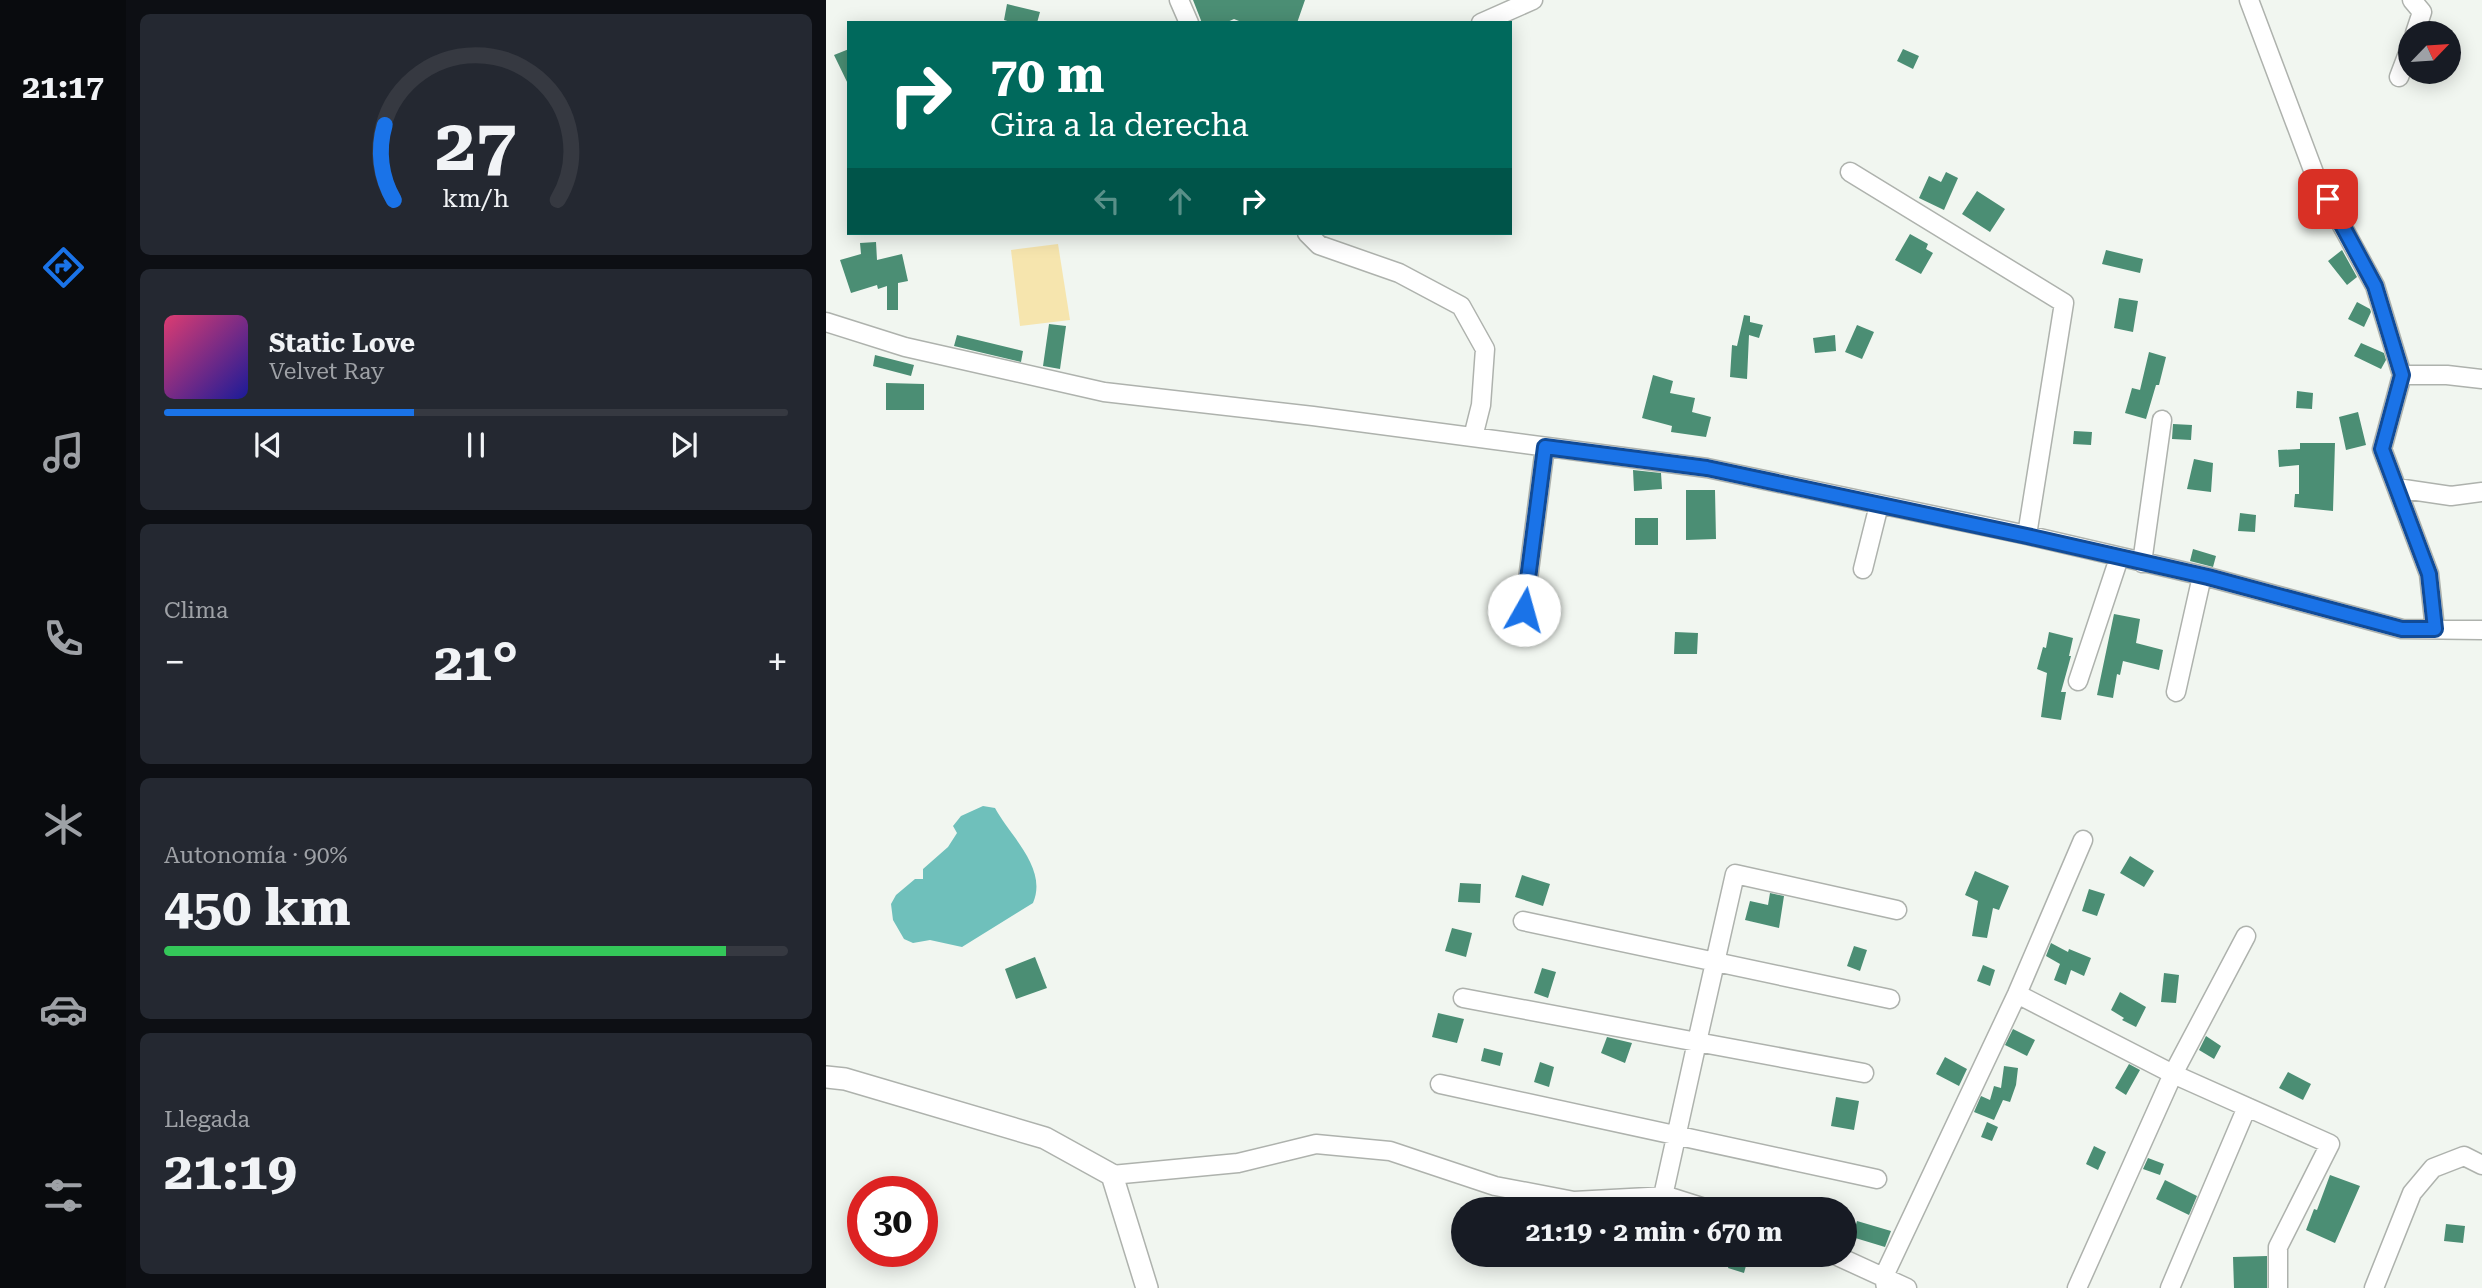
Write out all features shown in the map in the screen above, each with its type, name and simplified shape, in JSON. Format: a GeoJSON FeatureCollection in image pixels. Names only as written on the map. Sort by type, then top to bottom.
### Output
{"type":"FeatureCollection","features":[{"type":"Feature","properties":{"kind":"street"},"geometry":{"type":"LineString","coordinates":[[1179,0],[1188,21]]}},
{"type":"Feature","properties":{"kind":"street"},"geometry":{"type":"LineString","coordinates":[[1486,21],[1533,0]]}},
{"type":"Feature","properties":{"kind":"street"},"geometry":{"type":"LineString","coordinates":[[2249,0],[2316,178],[2375,286],[2402,375],[2382,449],[2429,574],[2435,629]]}},
{"type":"Feature","properties":{"kind":"street"},"geometry":{"type":"LineString","coordinates":[[2412,0],[2423,12],[2420,21]]}},
{"type":"Feature","properties":{"kind":"street"},"geometry":{"type":"LineString","coordinates":[[1850,172],[2064,303],[2027,536]]}},
{"type":"Feature","properties":{"kind":"street"},"geometry":{"type":"LineString","coordinates":[[1309,235],[1319,245],[1399,273],[1461,306],[1485,349],[1481,405],[1473,437]]}},
{"type":"Feature","properties":{"kind":"street"},"geometry":{"type":"LineString","coordinates":[[826,322],[905,347],[1104,392],[1707,468],[2202,576],[2402,629],[2482,630]]}},
{"type":"Feature","properties":{"kind":"street"},"geometry":{"type":"LineString","coordinates":[[2402,375],[2447,375],[2482,379]]}},
{"type":"Feature","properties":{"kind":"street"},"geometry":{"type":"LineString","coordinates":[[2142,563],[2162,421]]}},
{"type":"Feature","properties":{"kind":"street"},"geometry":{"type":"LineString","coordinates":[[1524,610],[1545,447]]}},
{"type":"Feature","properties":{"kind":"street"},"geometry":{"type":"LineString","coordinates":[[2397,488],[2451,496],[2482,492]]}},
{"type":"Feature","properties":{"kind":"street"},"geometry":{"type":"LineString","coordinates":[[1863,569],[1879,505]]}},
{"type":"Feature","properties":{"kind":"street"},"geometry":{"type":"LineString","coordinates":[[2078,681],[2119,558]]}},
{"type":"Feature","properties":{"kind":"street"},"geometry":{"type":"LineString","coordinates":[[2176,692],[2202,576]]}},
{"type":"Feature","properties":{"kind":"street"},"geometry":{"type":"LineString","coordinates":[[1885,1282],[2017,994],[2083,840]]}},
{"type":"Feature","properties":{"kind":"street"},"geometry":{"type":"LineString","coordinates":[[1663,1196],[1735,874],[1897,910]]}},
{"type":"Feature","properties":{"kind":"street"},"geometry":{"type":"LineString","coordinates":[[1522,921],[1890,999]]}},
{"type":"Feature","properties":{"kind":"street"},"geometry":{"type":"LineString","coordinates":[[2077,1288],[2173,1074],[2246,936]]}},
{"type":"Feature","properties":{"kind":"street"},"geometry":{"type":"LineString","coordinates":[[2017,994],[2173,1074],[2330,1144],[2278,1247],[2278,1288]]}},
{"type":"Feature","properties":{"kind":"street"},"geometry":{"type":"LineString","coordinates":[[1463,998],[1864,1073]]}},
{"type":"Feature","properties":{"kind":"street"},"geometry":{"type":"LineString","coordinates":[[826,1077],[845,1079],[1045,1138],[1112,1175],[1238,1163],[1316,1144],[1390,1151],[1495,1186],[1574,1201],[1666,1197]]}},
{"type":"Feature","properties":{"kind":"street"},"geometry":{"type":"LineString","coordinates":[[1440,1084],[1877,1180]]}},
{"type":"Feature","properties":{"kind":"street"},"geometry":{"type":"LineString","coordinates":[[2170,1288],[2247,1107]]}},
{"type":"Feature","properties":{"kind":"street"},"geometry":{"type":"LineString","coordinates":[[2374,1288],[2412,1193],[2433,1168],[2463,1156],[2482,1165]]}},
{"type":"Feature","properties":{"kind":"street"},"geometry":{"type":"LineString","coordinates":[[1112,1175],[1147,1288]]}},
{"type":"Feature","properties":{"kind":"street"},"geometry":{"type":"LineString","coordinates":[[1857,1267],[1885,1282],[1907,1288]]}},
{"type":"Feature","properties":{"kind":"shaded area"},"geometry":{"type":"Polygon","coordinates":[[[1058,244],[1070,320],[1020,326],[1011,250],[1058,244]]]}},
{"type":"Feature","properties":{"kind":"water"},"geometry":{"type":"Polygon","coordinates":[[[983,806],[995,808],[1032,865],[1036,877],[1033,903],[962,947],[930,940],[913,943],[904,939],[893,920],[891,904],[896,895],[915,879],[923,879],[923,869],[948,847],[957,833],[953,826],[961,816],[983,806]]]}},
{"type":"Feature","properties":{"kind":"building"},"geometry":{"type":"Polygon","coordinates":[[[1193,0],[1305,0],[1298,21],[1201,21],[1193,0]]]}},
{"type":"Feature","properties":{"kind":"building"},"geometry":{"type":"Polygon","coordinates":[[[1007,4],[1040,12],[1038,21],[1004,20],[1007,4]]]}},
{"type":"Feature","properties":{"kind":"building"},"geometry":{"type":"Polygon","coordinates":[[[1903,49],[1919,56],[1913,69],[1897,61],[1903,49]]]}},
{"type":"Feature","properties":{"kind":"building"},"geometry":{"type":"Polygon","coordinates":[[[847,50],[847,82],[834,55],[847,50]]]}},
{"type":"Feature","properties":{"kind":"building"},"geometry":{"type":"Polygon","coordinates":[[[1946,172],[1958,178],[1944,210],[1919,198],[1929,176],[1941,182],[1946,172]]]}},
{"type":"Feature","properties":{"kind":"building"},"geometry":{"type":"Polygon","coordinates":[[[1977,191],[2005,209],[1990,232],[1962,214],[1977,191]]]}},
{"type":"Feature","properties":{"kind":"building"},"geometry":{"type":"Polygon","coordinates":[[[1910,234],[1928,244],[1926,249],[1933,253],[1921,274],[1895,260],[1910,234]]]}},
{"type":"Feature","properties":{"kind":"building"},"geometry":{"type":"Polygon","coordinates":[[[876,242],[877,260],[902,254],[908,281],[898,283],[898,310],[887,310],[887,286],[878,289],[877,285],[851,293],[840,260],[861,254],[860,243],[876,242]]]}},
{"type":"Feature","properties":{"kind":"building"},"geometry":{"type":"Polygon","coordinates":[[[2106,250],[2143,259],[2140,273],[2102,264],[2106,250]]]}},
{"type":"Feature","properties":{"kind":"building"},"geometry":{"type":"Polygon","coordinates":[[[2342,250],[2357,277],[2347,285],[2328,261],[2342,250]]]}},
{"type":"Feature","properties":{"kind":"building"},"geometry":{"type":"Polygon","coordinates":[[[2119,298],[2138,301],[2133,332],[2114,328],[2119,298]]]}},
{"type":"Feature","properties":{"kind":"building"},"geometry":{"type":"Polygon","coordinates":[[[2357,302],[2371,312],[2364,327],[2348,319],[2357,302]]]}},
{"type":"Feature","properties":{"kind":"building"},"geometry":{"type":"Polygon","coordinates":[[[1744,315],[1750,316],[1750,322],[1763,325],[1759,338],[1749,335],[1747,379],[1730,377],[1732,345],[1737,346],[1744,315]]]}},
{"type":"Feature","properties":{"kind":"building"},"geometry":{"type":"Polygon","coordinates":[[[1049,324],[1066,326],[1060,369],[1043,366],[1049,324]]]}},
{"type":"Feature","properties":{"kind":"building"},"geometry":{"type":"Polygon","coordinates":[[[1857,325],[1874,332],[1862,359],[1845,352],[1857,325]]]}},
{"type":"Feature","properties":{"kind":"building"},"geometry":{"type":"Polygon","coordinates":[[[957,335],[1023,351],[1021,362],[954,346],[957,335]]]}},
{"type":"Feature","properties":{"kind":"building"},"geometry":{"type":"Polygon","coordinates":[[[1835,335],[1836,351],[1815,353],[1813,338],[1835,335]]]}},
{"type":"Feature","properties":{"kind":"building"},"geometry":{"type":"Polygon","coordinates":[[[2361,343],[2384,353],[2386,360],[2381,369],[2354,356],[2361,343]]]}},
{"type":"Feature","properties":{"kind":"building"},"geometry":{"type":"Polygon","coordinates":[[[2149,352],[2166,357],[2146,419],[2125,413],[2132,388],[2140,390],[2149,352]]]}},
{"type":"Feature","properties":{"kind":"building"},"geometry":{"type":"Polygon","coordinates":[[[875,355],[914,365],[911,376],[873,366],[875,355]]]}},
{"type":"Feature","properties":{"kind":"building"},"geometry":{"type":"Polygon","coordinates":[[[1653,375],[1673,381],[1670,393],[1695,398],[1692,412],[1711,417],[1706,437],[1671,432],[1672,426],[1642,418],[1653,375]]]}},
{"type":"Feature","properties":{"kind":"building"},"geometry":{"type":"Polygon","coordinates":[[[886,383],[924,384],[924,410],[886,410],[886,383]]]}},
{"type":"Feature","properties":{"kind":"building"},"geometry":{"type":"Polygon","coordinates":[[[2297,391],[2313,393],[2312,409],[2296,408],[2297,391]]]}},
{"type":"Feature","properties":{"kind":"building"},"geometry":{"type":"Polygon","coordinates":[[[2358,412],[2366,445],[2346,450],[2339,417],[2358,412]]]}},
{"type":"Feature","properties":{"kind":"building"},"geometry":{"type":"Polygon","coordinates":[[[2173,424],[2192,425],[2191,440],[2172,439],[2173,424]]]}},
{"type":"Feature","properties":{"kind":"building"},"geometry":{"type":"Polygon","coordinates":[[[2074,431],[2092,432],[2091,445],[2073,444],[2074,431]]]}},
{"type":"Feature","properties":{"kind":"building"},"geometry":{"type":"Polygon","coordinates":[[[2300,443],[2335,443],[2333,511],[2294,507],[2295,494],[2299,494],[2299,465],[2279,467],[2278,450],[2300,449],[2300,443]]]}},
{"type":"Feature","properties":{"kind":"building"},"geometry":{"type":"Polygon","coordinates":[[[2194,459],[2213,463],[2211,492],[2187,489],[2194,459]]]}},
{"type":"Feature","properties":{"kind":"building"},"geometry":{"type":"Polygon","coordinates":[[[1633,470],[1661,473],[1662,489],[1634,491],[1633,470]]]}},
{"type":"Feature","properties":{"kind":"building"},"geometry":{"type":"Polygon","coordinates":[[[1686,490],[1715,490],[1716,539],[1686,540],[1686,490]]]}},
{"type":"Feature","properties":{"kind":"building"},"geometry":{"type":"Polygon","coordinates":[[[2240,513],[2256,515],[2255,532],[2238,531],[2240,513]]]}},
{"type":"Feature","properties":{"kind":"building"},"geometry":{"type":"Polygon","coordinates":[[[1635,518],[1658,518],[1658,545],[1635,545],[1635,518]]]}},
{"type":"Feature","properties":{"kind":"building"},"geometry":{"type":"Polygon","coordinates":[[[2193,549],[2216,556],[2213,567],[2190,561],[2193,549]]]}},
{"type":"Feature","properties":{"kind":"building"},"geometry":{"type":"Polygon","coordinates":[[[2114,614],[2140,619],[2136,643],[2163,650],[2159,670],[2123,661],[2120,675],[2117,674],[2113,698],[2097,695],[2114,614]]]}},
{"type":"Feature","properties":{"kind":"building"},"geometry":{"type":"Polygon","coordinates":[[[1675,632],[1698,633],[1697,654],[1674,654],[1675,632]]]}},
{"type":"Feature","properties":{"kind":"building"},"geometry":{"type":"Polygon","coordinates":[[[2049,632],[2073,638],[2061,692],[2066,692],[2061,720],[2041,717],[2047,673],[2037,669],[2049,632]]]}},
{"type":"Feature","properties":{"kind":"building"},"geometry":{"type":"Polygon","coordinates":[[[2130,856],[2154,871],[2144,887],[2120,873],[2130,856]]]}},
{"type":"Feature","properties":{"kind":"building"},"geometry":{"type":"Polygon","coordinates":[[[1975,871],[2009,886],[1999,910],[1993,908],[1987,938],[1972,936],[1978,901],[1965,895],[1975,871]]]}},
{"type":"Feature","properties":{"kind":"building"},"geometry":{"type":"Polygon","coordinates":[[[1522,875],[1550,884],[1543,906],[1515,897],[1522,875]]]}},
{"type":"Feature","properties":{"kind":"building"},"geometry":{"type":"Polygon","coordinates":[[[1460,883],[1481,884],[1480,903],[1458,902],[1460,883]]]}},
{"type":"Feature","properties":{"kind":"building"},"geometry":{"type":"Polygon","coordinates":[[[2089,889],[2105,894],[2097,916],[2082,911],[2089,889]]]}},
{"type":"Feature","properties":{"kind":"building"},"geometry":{"type":"Polygon","coordinates":[[[1770,893],[1784,896],[1779,928],[1745,920],[1750,901],[1768,905],[1770,893]]]}},
{"type":"Feature","properties":{"kind":"building"},"geometry":{"type":"Polygon","coordinates":[[[1452,928],[1472,933],[1466,957],[1445,951],[1452,928]]]}},
{"type":"Feature","properties":{"kind":"building"},"geometry":{"type":"Polygon","coordinates":[[[2051,943],[2068,952],[2069,949],[2091,958],[2084,976],[2071,970],[2066,985],[2054,980],[2060,964],[2046,956],[2051,943]]]}},
{"type":"Feature","properties":{"kind":"building"},"geometry":{"type":"Polygon","coordinates":[[[1854,946],[1867,950],[1860,971],[1847,966],[1854,946]]]}},
{"type":"Feature","properties":{"kind":"building"},"geometry":{"type":"Polygon","coordinates":[[[1035,957],[1047,988],[1016,999],[1005,969],[1035,957]]]}},
{"type":"Feature","properties":{"kind":"building"},"geometry":{"type":"Polygon","coordinates":[[[1983,965],[1995,970],[1990,986],[1977,981],[1983,965]]]}},
{"type":"Feature","properties":{"kind":"building"},"geometry":{"type":"Polygon","coordinates":[[[1542,968],[1556,972],[1548,998],[1534,993],[1542,968]]]}},
{"type":"Feature","properties":{"kind":"building"},"geometry":{"type":"Polygon","coordinates":[[[2164,973],[2179,975],[2176,1003],[2161,1002],[2164,973]]]}},
{"type":"Feature","properties":{"kind":"building"},"geometry":{"type":"Polygon","coordinates":[[[2120,992],[2146,1007],[2136,1027],[2111,1010],[2120,992]]]}},
{"type":"Feature","properties":{"kind":"building"},"geometry":{"type":"Polygon","coordinates":[[[1438,1013],[1464,1019],[1457,1043],[1432,1037],[1438,1013]]]}},
{"type":"Feature","properties":{"kind":"building"},"geometry":{"type":"Polygon","coordinates":[[[2013,1029],[2035,1040],[2027,1056],[2005,1045],[2013,1029]]]}},
{"type":"Feature","properties":{"kind":"building"},"geometry":{"type":"Polygon","coordinates":[[[2206,1036],[2221,1046],[2214,1059],[2199,1050],[2206,1036]]]}},
{"type":"Feature","properties":{"kind":"building"},"geometry":{"type":"Polygon","coordinates":[[[1607,1037],[1632,1043],[1625,1063],[1601,1053],[1607,1037]]]}},
{"type":"Feature","properties":{"kind":"building"},"geometry":{"type":"Polygon","coordinates":[[[1484,1048],[1503,1053],[1500,1066],[1481,1061],[1484,1048]]]}},
{"type":"Feature","properties":{"kind":"building"},"geometry":{"type":"Polygon","coordinates":[[[1945,1057],[1967,1069],[1959,1086],[1936,1074],[1945,1057]]]}},
{"type":"Feature","properties":{"kind":"building"},"geometry":{"type":"Polygon","coordinates":[[[1540,1062],[1554,1067],[1549,1087],[1534,1082],[1540,1062]]]}},
{"type":"Feature","properties":{"kind":"building"},"geometry":{"type":"Polygon","coordinates":[[[2129,1064],[2140,1070],[2126,1095],[2115,1088],[2129,1064]]]}},
{"type":"Feature","properties":{"kind":"building"},"geometry":{"type":"Polygon","coordinates":[[[2004,1066],[2018,1068],[2010,1102],[2003,1100],[1994,1120],[1974,1112],[1981,1096],[1990,1100],[1994,1086],[2001,1088],[2004,1066]]]}},
{"type":"Feature","properties":{"kind":"building"},"geometry":{"type":"Polygon","coordinates":[[[2288,1072],[2311,1084],[2303,1100],[2279,1088],[2288,1072]]]}},
{"type":"Feature","properties":{"kind":"building"},"geometry":{"type":"Polygon","coordinates":[[[1836,1097],[1859,1101],[1854,1130],[1831,1126],[1836,1097]]]}},
{"type":"Feature","properties":{"kind":"building"},"geometry":{"type":"Polygon","coordinates":[[[1987,1122],[1998,1127],[1992,1141],[1981,1137],[1987,1122]]]}},
{"type":"Feature","properties":{"kind":"building"},"geometry":{"type":"Polygon","coordinates":[[[2094,1146],[2106,1152],[2098,1170],[2086,1164],[2094,1146]]]}},
{"type":"Feature","properties":{"kind":"building"},"geometry":{"type":"Polygon","coordinates":[[[2148,1158],[2164,1164],[2160,1175],[2143,1169],[2148,1158]]]}},
{"type":"Feature","properties":{"kind":"building"},"geometry":{"type":"Polygon","coordinates":[[[2330,1175],[2360,1186],[2335,1243],[2306,1230],[2330,1175]]]}},
{"type":"Feature","properties":{"kind":"building"},"geometry":{"type":"Polygon","coordinates":[[[2165,1180],[2197,1196],[2189,1215],[2156,1199],[2165,1180]]]}},
{"type":"Feature","properties":{"kind":"building"},"geometry":{"type":"Polygon","coordinates":[[[1857,1221],[1891,1231],[1885,1247],[1857,1239],[1857,1221]]]}},
{"type":"Feature","properties":{"kind":"building"},"geometry":{"type":"Polygon","coordinates":[[[2446,1224],[2465,1226],[2463,1243],[2444,1241],[2446,1224]]]}},
{"type":"Feature","properties":{"kind":"building"},"geometry":{"type":"Polygon","coordinates":[[[2267,1256],[2267,1288],[2234,1288],[2233,1257],[2267,1256]]]}},
{"type":"Feature","properties":{"kind":"building"},"geometry":{"type":"Polygon","coordinates":[[[1728,1267],[1746,1267],[1744,1273],[1728,1267]]]}},
{"type":"Feature","properties":{"kind":"route"},"geometry":{"type":"LineString","coordinates":[[1524,610],[1545,447],[1707,468],[2208,577],[2402,629],[2435,629],[2429,574],[2382,449],[2402,375],[2375,286],[2328,199]]}}]}
